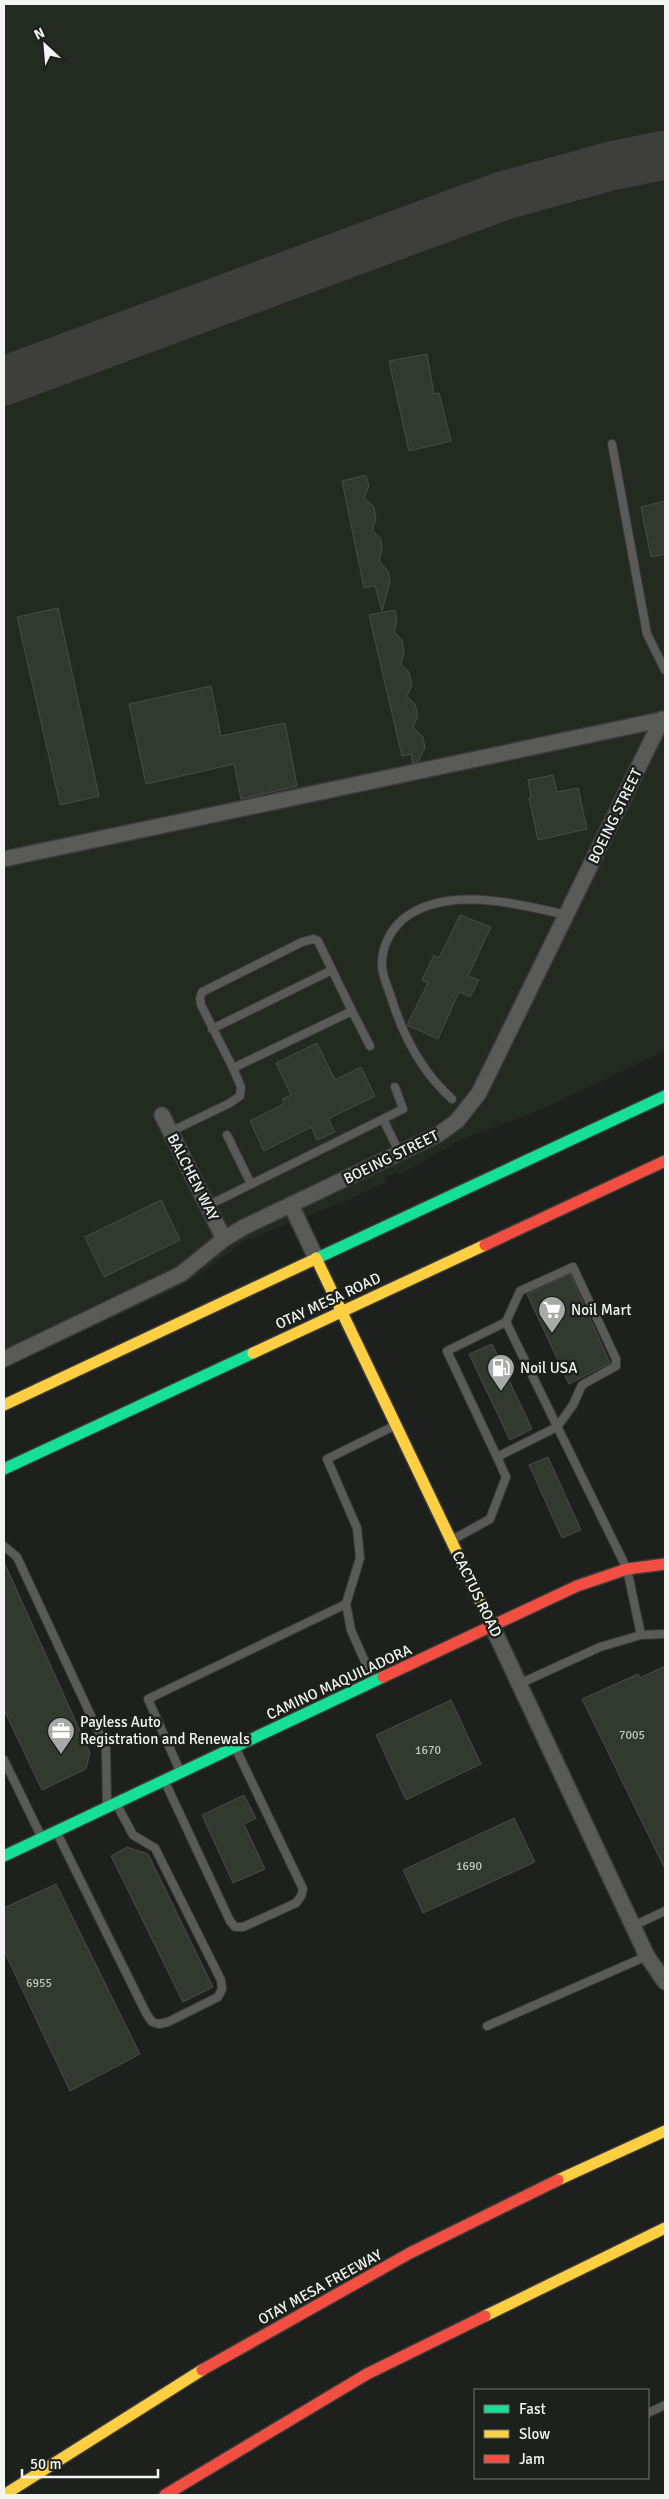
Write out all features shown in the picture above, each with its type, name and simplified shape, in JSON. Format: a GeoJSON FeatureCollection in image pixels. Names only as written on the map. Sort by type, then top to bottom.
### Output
{"type":"FeatureCollection","features":[{"type":"Feature","properties":{"kind":"main road"},"geometry":{"type":"LineString","coordinates":[[4,1405],[665,1096]]}},
{"type":"Feature","properties":{"kind":"main road","name":"OTAY MESA ROAD"},"geometry":{"type":"LineString","coordinates":[[4,1469],[665,1160]]}},
{"type":"Feature","properties":{"kind":"main road","name":"CACTUS ROAD"},"geometry":{"type":"LineString","coordinates":[[316,1258],[492,1626]]}},
{"type":"Feature","properties":{"kind":"main road","name":"CAMINO MAQUILADORA"},"geometry":{"type":"LineString","coordinates":[[4,1856],[584,1583],[627,1569],[665,1564]]}},
{"type":"Feature","properties":{"kind":"main road","name":"OTAY MESA FREEWAY"},"geometry":{"type":"LineString","coordinates":[[4,2495],[147,2403],[343,2290],[475,2220],[665,2131]]}},
{"type":"Feature","properties":{"kind":"main road"},"geometry":{"type":"LineString","coordinates":[[165,2495],[366,2374],[665,2228]]}},
{"type":"Feature","properties":{"kind":"street"},"geometry":{"type":"LineString","coordinates":[[4,859],[663,719]]}},
{"type":"Feature","properties":{"kind":"street","name":"BOEING STREET"},"geometry":{"type":"LineString","coordinates":[[4,1358],[181,1274],[224,1239],[290,1205],[439,1134],[469,1108],[480,1093],[663,719]]}},
{"type":"Feature","properties":{"kind":"street","name":"BALCHEN WAY"},"geometry":{"type":"LineString","coordinates":[[162,1116],[224,1239]]}},
{"type":"Feature","properties":{"kind":"street","name":"CACTUS ROAD"},"geometry":{"type":"LineString","coordinates":[[290,1205],[316,1258]]}},
{"type":"Feature","properties":{"kind":"street","name":"CACTUS ROAD"},"geometry":{"type":"LineString","coordinates":[[492,1626],[647,1956],[665,1982]]}},
{"type":"Feature","properties":{"kind":"lane"},"geometry":{"type":"LineString","coordinates":[[612,444],[647,634],[665,670]]}},
{"type":"Feature","properties":{"kind":"lane"},"geometry":{"type":"LineString","coordinates":[[452,1099],[438,1087],[412,1050],[400,1025],[382,968],[384,946],[395,927],[422,906],[442,900],[509,902],[566,914]]}},
{"type":"Feature","properties":{"kind":"lane"},"geometry":{"type":"LineString","coordinates":[[170,1132],[230,1103],[240,1096],[241,1087],[233,1068],[200,1005],[202,992],[302,942],[314,939],[318,941],[370,1046]]}},
{"type":"Feature","properties":{"kind":"lane"},"geometry":{"type":"LineString","coordinates":[[212,1028],[332,970]]}},
{"type":"Feature","properties":{"kind":"lane"},"geometry":{"type":"LineString","coordinates":[[233,1068],[352,1011]]}},
{"type":"Feature","properties":{"kind":"lane"},"geometry":{"type":"LineString","coordinates":[[208,1206],[403,1109],[395,1087]]}},
{"type":"Feature","properties":{"kind":"lane"},"geometry":{"type":"LineString","coordinates":[[383,1120],[400,1154]]}},
{"type":"Feature","properties":{"kind":"lane"},"geometry":{"type":"LineString","coordinates":[[227,1134],[251,1184]]}},
{"type":"Feature","properties":{"kind":"lane"},"geometry":{"type":"LineString","coordinates":[[451,1541],[490,1518],[506,1477],[447,1351],[506,1322],[520,1291],[573,1267],[616,1359],[616,1366],[582,1385],[573,1405],[558,1426],[497,1457]]}},
{"type":"Feature","properties":{"kind":"lane"},"geometry":{"type":"LineString","coordinates":[[506,1322],[627,1569],[641,1634]]}},
{"type":"Feature","properties":{"kind":"lane"},"geometry":{"type":"LineString","coordinates":[[374,1682],[351,1630],[346,1604],[360,1558],[357,1528],[328,1459],[396,1426]]}},
{"type":"Feature","properties":{"kind":"lane"},"geometry":{"type":"LineString","coordinates":[[4,1546],[17,1557],[106,1748],[112,1805],[133,1835],[155,1848],[221,1980],[222,1989],[218,1997],[168,2022],[158,2024],[152,2022],[56,1832]]}},
{"type":"Feature","properties":{"kind":"lane"},"geometry":{"type":"LineString","coordinates":[[181,1773],[148,1699],[346,1604]]}},
{"type":"Feature","properties":{"kind":"lane"},"geometry":{"type":"LineString","coordinates":[[519,1684],[600,1647],[641,1634],[665,1634]]}},
{"type":"Feature","properties":{"kind":"lane"},"geometry":{"type":"LineString","coordinates":[[164,1780],[230,1921],[236,1927],[242,1927],[296,1903],[302,1896],[302,1889],[235,1747]]}},
{"type":"Feature","properties":{"kind":"lane"},"geometry":{"type":"LineString","coordinates":[[4,1760],[42,1838]]}},
{"type":"Feature","properties":{"kind":"lane"},"geometry":{"type":"LineString","coordinates":[[633,1926],[665,1911]]}},
{"type":"Feature","properties":{"kind":"lane"},"geometry":{"type":"LineString","coordinates":[[487,2026],[647,1956]]}},
{"type":"Feature","properties":{"kind":"lane"},"geometry":{"type":"LineString","coordinates":[[649,2412],[665,2405]]}},
{"type":"Feature","properties":{"kind":"shaded area"},"geometry":{"type":"Polygon","coordinates":[[[4,4],[665,4],[665,1051],[540,1110],[458,1141],[400,1175],[397,1172],[385,1178],[386,1182],[348,1200],[243,1242],[204,1272],[178,1287],[4,1369],[4,4]]]}},
{"type":"Feature","properties":{"kind":"building"},"geometry":{"type":"Polygon","coordinates":[[[427,354],[434,394],[439,393],[451,441],[409,451],[389,361],[427,354]]]}},
{"type":"Feature","properties":{"kind":"building"},"geometry":{"type":"Polygon","coordinates":[[[366,475],[369,486],[364,498],[374,507],[376,519],[372,530],[381,539],[382,550],[379,561],[388,571],[390,582],[382,611],[375,586],[364,588],[342,481],[366,475]]]}},
{"type":"Feature","properties":{"kind":"building"},"geometry":{"type":"Polygon","coordinates":[[[665,501],[665,554],[651,557],[641,507],[665,501]]]}},
{"type":"Feature","properties":{"kind":"building"},"geometry":{"type":"Polygon","coordinates":[[[58,608],[99,796],[60,805],[17,617],[58,608]]]}},
{"type":"Feature","properties":{"kind":"building"},"geometry":{"type":"Polygon","coordinates":[[[395,610],[397,620],[394,632],[402,640],[404,652],[401,664],[409,672],[412,685],[407,696],[415,704],[418,716],[413,728],[423,737],[425,748],[418,762],[413,763],[411,754],[402,756],[369,615],[395,610]]]}},
{"type":"Feature","properties":{"kind":"building"},"geometry":{"type":"Polygon","coordinates":[[[211,686],[221,736],[285,723],[297,786],[241,799],[234,764],[146,784],[129,704],[211,686]]]}},
{"type":"Feature","properties":{"kind":"building"},"geometry":{"type":"Polygon","coordinates":[[[553,775],[557,792],[578,788],[587,829],[538,840],[529,798],[531,797],[528,780],[553,775]]]}},
{"type":"Feature","properties":{"kind":"building"},"geometry":{"type":"Polygon","coordinates":[[[460,915],[491,927],[468,976],[479,980],[470,997],[459,992],[438,1039],[407,1025],[428,983],[422,980],[434,955],[439,958],[460,915]]]}},
{"type":"Feature","properties":{"kind":"building"},"geometry":{"type":"Polygon","coordinates":[[[317,1043],[335,1080],[361,1067],[375,1096],[328,1119],[335,1132],[317,1140],[311,1127],[264,1151],[250,1121],[284,1104],[282,1099],[291,1095],[276,1063],[317,1043]]]}},
{"type":"Feature","properties":{"kind":"building"},"geometry":{"type":"Polygon","coordinates":[[[161,1200],[180,1240],[104,1277],[85,1237],[161,1200]]]}},
{"type":"Feature","properties":{"kind":"building"},"geometry":{"type":"Polygon","coordinates":[[[570,1274],[610,1363],[569,1384],[527,1294],[570,1274]]]}},
{"type":"Feature","properties":{"kind":"building","name":"Noil USA"},"geometry":{"type":"Polygon","coordinates":[[[492,1344],[532,1429],[510,1440],[469,1354],[492,1344]]]}},
{"type":"Feature","properties":{"kind":"building"},"geometry":{"type":"Polygon","coordinates":[[[548,1457],[581,1530],[562,1538],[529,1465],[548,1457]]]}},
{"type":"Feature","properties":{"kind":"building"},"geometry":{"type":"Polygon","coordinates":[[[4,1562],[90,1753],[86,1769],[42,1790],[4,1710],[4,1562]]]}},
{"type":"Feature","properties":{"kind":"building"},"geometry":{"type":"Polygon","coordinates":[[[665,1666],[665,1869],[582,1699],[638,1674],[640,1678],[665,1666]]]}},
{"type":"Feature","properties":{"kind":"building"},"geometry":{"type":"Polygon","coordinates":[[[451,1700],[481,1764],[406,1800],[376,1735],[451,1700]]]}},
{"type":"Feature","properties":{"kind":"building"},"geometry":{"type":"Polygon","coordinates":[[[244,1795],[256,1818],[244,1824],[265,1869],[233,1883],[202,1815],[244,1795]]]}},
{"type":"Feature","properties":{"kind":"building"},"geometry":{"type":"Polygon","coordinates":[[[514,1818],[535,1862],[423,1913],[403,1870],[514,1818]]]}},
{"type":"Feature","properties":{"kind":"building"},"geometry":{"type":"Polygon","coordinates":[[[127,1847],[148,1854],[213,1987],[183,2002],[111,1856],[127,1847]]]}},
{"type":"Feature","properties":{"kind":"building"},"geometry":{"type":"Polygon","coordinates":[[[56,1884],[140,2054],[70,2091],[4,1951],[4,1908],[56,1884]]]}},
{"type":"Feature","properties":{"kind":"taxiway"},"geometry":{"type":"LineString","coordinates":[[4,381],[502,196],[611,166],[665,155]]}},
{"type":"Feature","properties":{"kind":"traffic: fast"},"geometry":{"type":"LineString","coordinates":[[311,1261],[665,1096]]}},
{"type":"Feature","properties":{"kind":"traffic: fast"},"geometry":{"type":"LineString","coordinates":[[4,1469],[253,1353]]}},
{"type":"Feature","properties":{"kind":"traffic: fast"},"geometry":{"type":"LineString","coordinates":[[4,1856],[383,1677]]}},
{"type":"Feature","properties":{"kind":"traffic: slow"},"geometry":{"type":"LineString","coordinates":[[253,1353],[485,1245]]}},
{"type":"Feature","properties":{"kind":"traffic: slow"},"geometry":{"type":"LineString","coordinates":[[316,1258],[492,1626]]}},
{"type":"Feature","properties":{"kind":"traffic: slow"},"geometry":{"type":"LineString","coordinates":[[4,1405],[311,1261]]}},
{"type":"Feature","properties":{"kind":"traffic: slow"},"geometry":{"type":"LineString","coordinates":[[558,2180],[665,2131]]}},
{"type":"Feature","properties":{"kind":"traffic: slow"},"geometry":{"type":"LineString","coordinates":[[485,2316],[665,2228]]}},
{"type":"Feature","properties":{"kind":"traffic: slow"},"geometry":{"type":"LineString","coordinates":[[4,2495],[202,2370]]}},
{"type":"Feature","properties":{"kind":"traffic: jam"},"geometry":{"type":"LineString","coordinates":[[485,1245],[665,1161]]}},
{"type":"Feature","properties":{"kind":"traffic: jam"},"geometry":{"type":"LineString","coordinates":[[383,1677],[577,1586],[627,1569],[665,1564]]}},
{"type":"Feature","properties":{"kind":"traffic: jam"},"geometry":{"type":"LineString","coordinates":[[202,2370],[410,2253],[558,2180]]}},
{"type":"Feature","properties":{"kind":"traffic: jam"},"geometry":{"type":"LineString","coordinates":[[165,2495],[367,2374],[485,2316]]}},
{"type":"Feature","properties":{"kind":"place","name":"Noil Mart"},"geometry":{"type":"Point","coordinates":[552,1334]}},
{"type":"Feature","properties":{"kind":"place","name":"Noil USA"},"geometry":{"type":"Point","coordinates":[501,1392]}},
{"type":"Feature","properties":{"kind":"place","name":"Payless Auto Registration and Renewals"},"geometry":{"type":"Point","coordinates":[61,1755]}}]}
